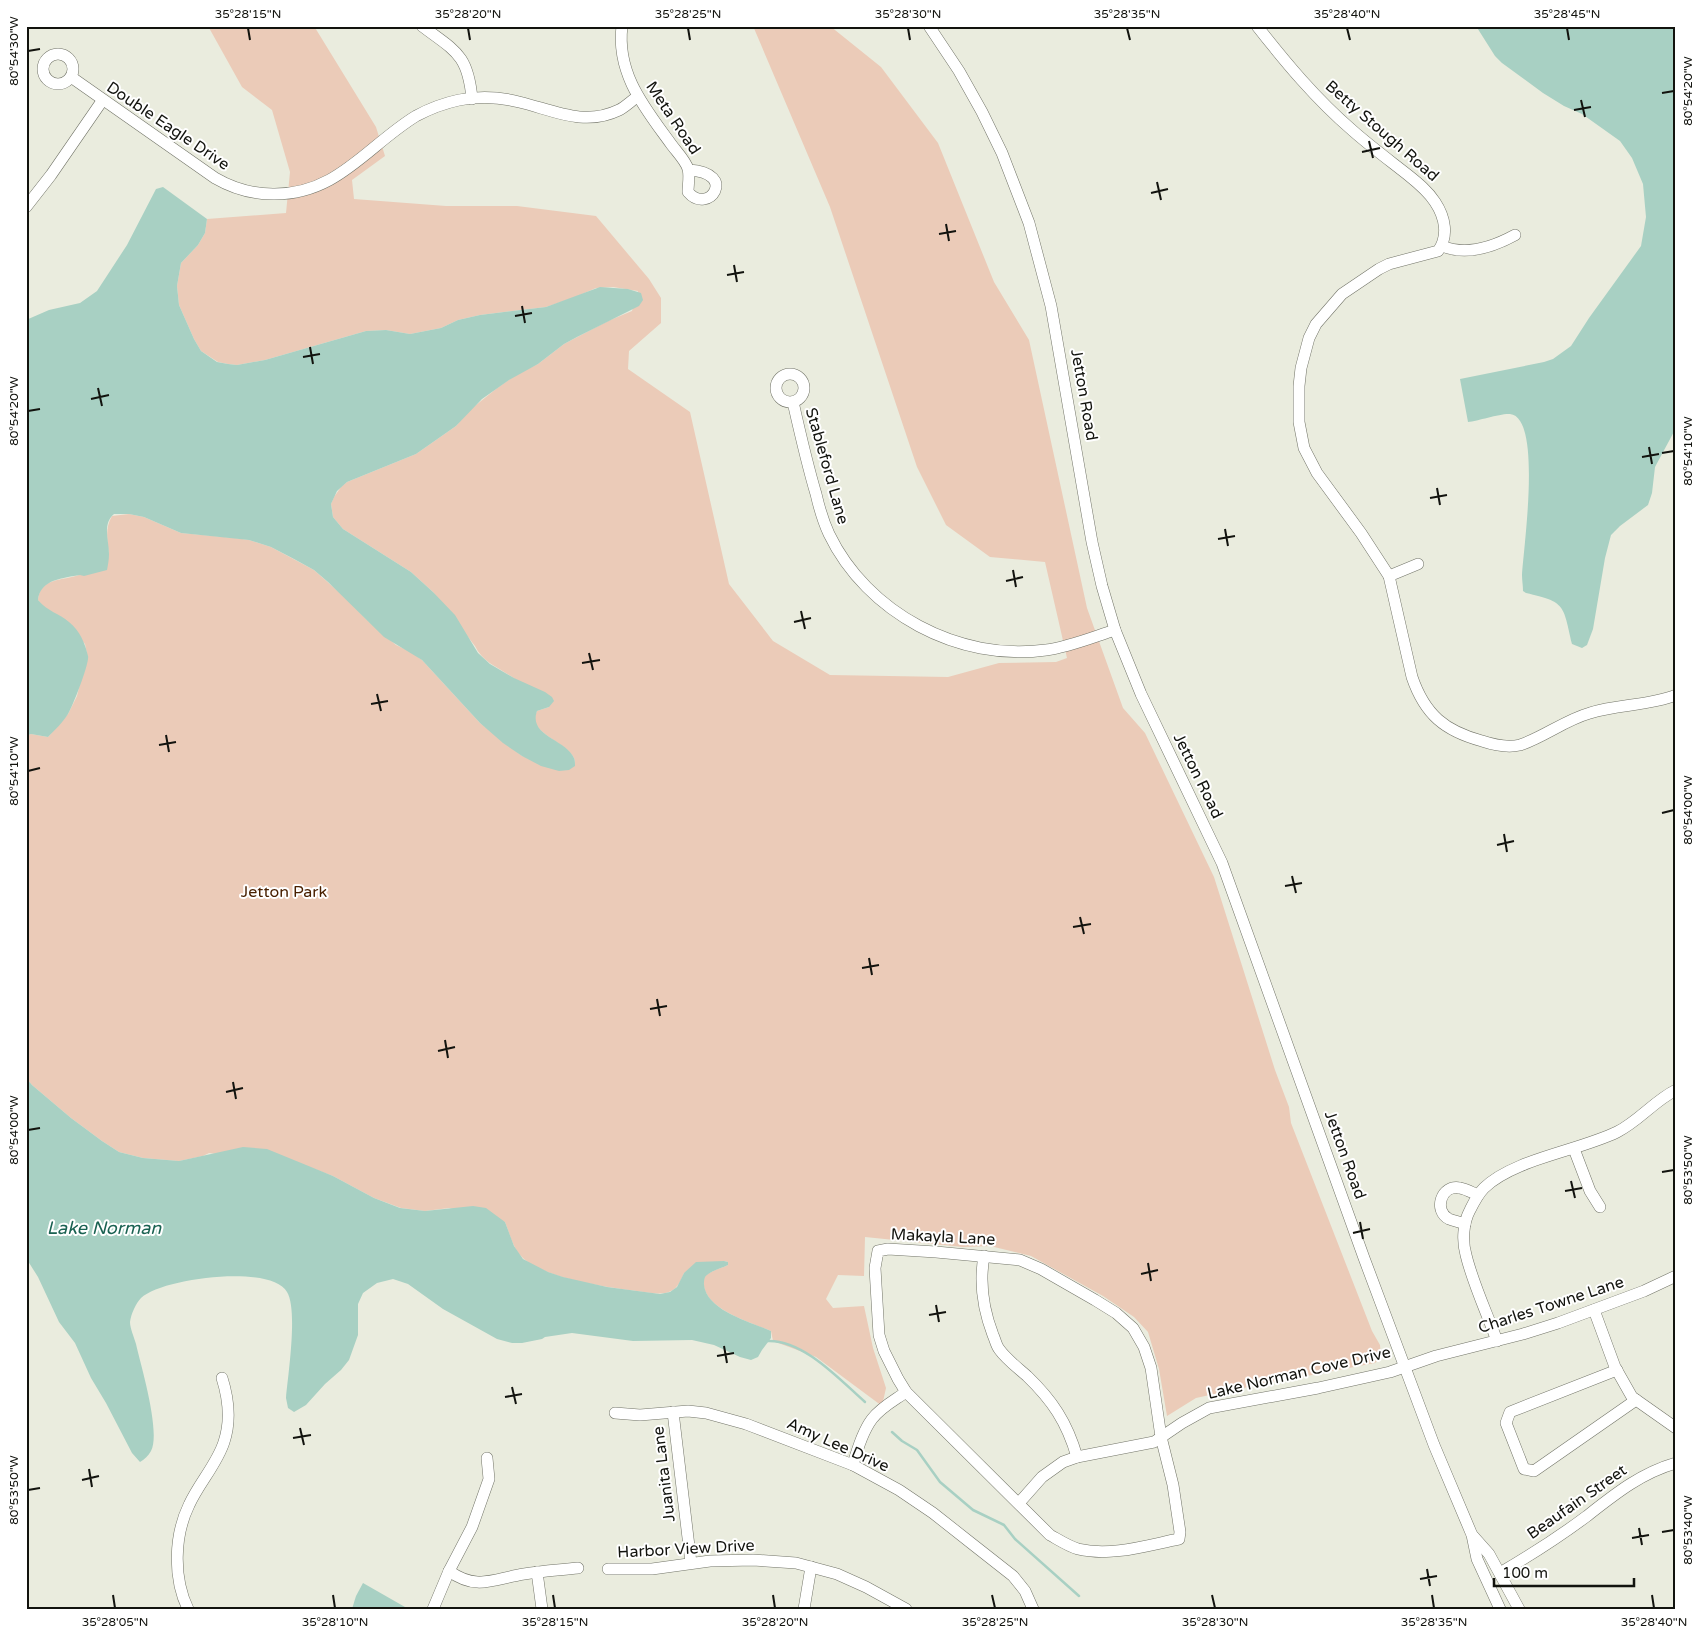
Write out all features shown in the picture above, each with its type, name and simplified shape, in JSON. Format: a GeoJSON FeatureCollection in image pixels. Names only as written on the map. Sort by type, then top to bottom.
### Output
{"type":"FeatureCollection","features":[{"type":"Feature","properties":{"kind":"street"},"geometry":{"type":"LineString","coordinates":[[422,26],[442,39],[459,54],[469,78],[472,99]]}},
{"type":"Feature","properties":{"kind":"street","name":"Meta Road"},"geometry":{"type":"LineString","coordinates":[[622,26],[621,47],[623,62],[630,82],[637,97],[689,170]]}},
{"type":"Feature","properties":{"kind":"street","name":"Jetton Road"},"geometry":{"type":"LineString","coordinates":[[929,26],[959,71],[982,112],[1002,153],[1029,223],[1051,306],[1092,542],[1115,630],[1141,694],[1222,864],[1367,1268],[1434,1445],[1472,1535],[1478,1559],[1500,1609]]}},
{"type":"Feature","properties":{"kind":"street","name":"Betty Stough Road"},"geometry":{"type":"LineString","coordinates":[[1256,26],[1330,110],[1354,132],[1425,189],[1432,197],[1437,204],[1444,226],[1446,236],[1442,246]]}},
{"type":"Feature","properties":{"kind":"street","name":"Double Eagle Drive"},"geometry":{"type":"LineString","coordinates":[[71,77],[102,101],[222,182],[247,192],[278,194],[311,189],[323,184],[356,163],[418,115],[459,100],[499,98],[520,102],[559,114],[587,117],[619,110],[637,97]]}},
{"type":"Feature","properties":{"kind":"street"},"geometry":{"type":"LineString","coordinates":[[26,207],[51,175],[102,101]]}},
{"type":"Feature","properties":{"kind":"street"},"geometry":{"type":"LineString","coordinates":[[1515,235],[1495,245],[1476,250],[1450,249],[1442,246],[1433,253],[1389,264],[1342,294],[1316,324],[1304,352],[1300,368],[1299,422],[1304,448],[1317,473],[1390,576],[1407,657],[1416,689],[1428,710],[1457,733],[1493,744],[1514,746],[1531,741],[1587,713],[1606,708],[1666,699],[1676,695]]}},
{"type":"Feature","properties":{"kind":"street","name":"Stableford Lane"},"geometry":{"type":"LineString","coordinates":[[793,402],[807,466],[829,534],[843,557],[861,580],[885,605],[928,631],[955,641],[991,650],[1047,650],[1115,630]]}},
{"type":"Feature","properties":{"kind":"street"},"geometry":{"type":"LineString","coordinates":[[1390,576],[1418,564]]}},
{"type":"Feature","properties":{"kind":"street"},"geometry":{"type":"LineString","coordinates":[[1497,1341],[1466,1254],[1465,1224],[1478,1195],[1494,1180],[1511,1170],[1618,1132],[1666,1094],[1676,1090]]}},
{"type":"Feature","properties":{"kind":"street"},"geometry":{"type":"LineString","coordinates":[[1574,1149],[1590,1191],[1600,1207]]}},
{"type":"Feature","properties":{"kind":"street"},"geometry":{"type":"LineString","coordinates":[[1465,1224],[1448,1219],[1442,1213],[1440,1207],[1443,1194],[1447,1190],[1460,1188],[1478,1195]]}},
{"type":"Feature","properties":{"kind":"street","name":"Makayla Lane"},"geometry":{"type":"LineString","coordinates":[[888,1249],[916,1250],[984,1256],[1020,1260],[1041,1269],[1116,1313],[1133,1328],[1144,1347],[1152,1368],[1161,1437],[1173,1485],[1180,1539],[1110,1551],[1079,1549],[1065,1544],[1050,1535],[906,1392],[884,1351],[879,1335],[875,1268],[878,1251],[888,1249]]}},
{"type":"Feature","properties":{"kind":"street"},"geometry":{"type":"LineString","coordinates":[[984,1256],[981,1275],[982,1299],[988,1322],[999,1349],[1053,1404],[1067,1429],[1077,1457]]}},
{"type":"Feature","properties":{"kind":"street","name":"Charles Towne Lane"},"geometry":{"type":"LineString","coordinates":[[1404,1366],[1523,1334],[1644,1292],[1676,1276]]}},
{"type":"Feature","properties":{"kind":"street"},"geometry":{"type":"LineString","coordinates":[[1594,1310],[1617,1370],[1632,1397],[1676,1428]]}},
{"type":"Feature","properties":{"kind":"street","name":"Lake Norman Cove Drive"},"geometry":{"type":"LineString","coordinates":[[1019,1503],[1053,1468],[1077,1457],[1154,1442],[1209,1408],[1318,1388],[1390,1372],[1404,1366]]}},
{"type":"Feature","properties":{"kind":"street"},"geometry":{"type":"LineString","coordinates":[[1617,1370],[1510,1412],[1506,1423],[1524,1470],[1534,1471],[1636,1400]]}},
{"type":"Feature","properties":{"kind":"street"},"geometry":{"type":"LineString","coordinates":[[188,1609],[179,1584],[179,1539],[183,1520],[189,1505],[220,1453],[225,1439],[228,1405],[222,1378]]}},
{"type":"Feature","properties":{"kind":"street"},"geometry":{"type":"LineString","coordinates":[[852,1465],[872,1419],[906,1392]]}},
{"type":"Feature","properties":{"kind":"street","name":"Amy Lee Drive"},"geometry":{"type":"LineString","coordinates":[[615,1413],[640,1415],[698,1411],[727,1418],[852,1465],[899,1490],[933,1513],[1013,1576],[1025,1591],[1033,1609]]}},
{"type":"Feature","properties":{"kind":"street","name":"Juanita Lane"},"geometry":{"type":"LineString","coordinates":[[673,1412],[691,1563]]}},
{"type":"Feature","properties":{"kind":"street"},"geometry":{"type":"LineString","coordinates":[[433,1609],[449,1571],[472,1527],[489,1479],[487,1458]]}},
{"type":"Feature","properties":{"kind":"street","name":"Beaufain Street"},"geometry":{"type":"LineString","coordinates":[[1500,1573],[1531,1554],[1631,1483],[1650,1472],[1676,1463]]}},
{"type":"Feature","properties":{"kind":"street","name":"Jetton Road"},"geometry":{"type":"LineString","coordinates":[[1472,1535],[1489,1554],[1519,1609]]}},
{"type":"Feature","properties":{"kind":"street","name":"Harbor View Drive"},"geometry":{"type":"LineString","coordinates":[[608,1569],[652,1569],[691,1563],[753,1560],[796,1564],[837,1574],[866,1587],[906,1609]]}},
{"type":"Feature","properties":{"kind":"street"},"geometry":{"type":"LineString","coordinates":[[804,1609],[811,1567]]}},
{"type":"Feature","properties":{"kind":"street"},"geometry":{"type":"LineString","coordinates":[[449,1571],[459,1578],[470,1582],[487,1583],[522,1574],[578,1568]]}},
{"type":"Feature","properties":{"kind":"street"},"geometry":{"type":"LineString","coordinates":[[537,1572],[542,1609]]}},
{"type":"Feature","properties":{"kind":"green space","name":"Jetton Park"},"geometry":{"type":"Polygon","coordinates":[[[208,26],[314,26],[376,127],[385,156],[352,180],[354,199],[446,206],[517,206],[596,216],[649,279],[661,298],[661,323],[629,351],[628,369],[690,412],[729,584],[773,641],[830,675],[948,677],[999,663],[1056,662],[1067,658],[1045,562],[990,557],[946,525],[917,467],[830,207],[753,26],[830,26],[881,67],[938,143],[994,282],[1029,340],[1087,608],[1123,708],[1145,733],[1214,877],[1275,1070],[1289,1107],[1291,1123],[1372,1331],[1380,1345],[1381,1358],[1375,1363],[1196,1398],[1167,1416],[1159,1369],[1148,1332],[1134,1317],[1103,1296],[1031,1256],[990,1246],[963,1247],[865,1237],[864,1276],[838,1275],[826,1299],[833,1308],[864,1306],[873,1348],[886,1388],[882,1406],[816,1357],[773,1341],[771,1331],[742,1320],[713,1302],[704,1286],[704,1277],[728,1265],[728,1262],[724,1261],[684,1273],[676,1288],[663,1293],[577,1281],[547,1272],[524,1259],[514,1247],[505,1222],[449,1208],[425,1211],[401,1208],[374,1198],[333,1176],[309,1167],[209,1153],[179,1161],[143,1158],[119,1152],[71,1118],[32,1085],[26,1078],[26,736],[31,734],[48,737],[68,714],[77,696],[87,654],[85,644],[61,617],[45,609],[38,600],[43,587],[53,581],[83,573],[109,554],[107,530],[112,516],[129,514],[144,517],[181,533],[249,540],[271,547],[314,570],[396,645],[422,660],[480,723],[522,756],[575,766],[571,753],[545,734],[535,724],[534,718],[537,711],[549,707],[519,682],[483,657],[433,592],[411,572],[343,529],[333,517],[331,504],[341,487],[347,482],[416,454],[456,426],[471,409],[517,374],[538,364],[564,344],[632,311],[638,291],[613,287],[596,288],[546,307],[480,315],[458,320],[441,328],[410,334],[386,330],[366,331],[265,360],[237,365],[218,362],[201,351],[179,305],[177,286],[181,263],[198,245],[205,233],[207,219],[286,213],[290,172],[272,110],[242,87],[208,26]]]}},
{"type":"Feature","properties":{"kind":"water"},"geometry":{"type":"Polygon","coordinates":[[[1476,26],[1676,26],[1676,428],[1655,467],[1652,493],[1648,505],[1611,535],[1605,558],[1593,629],[1587,645],[1582,648],[1572,644],[1567,621],[1561,607],[1549,599],[1523,591],[1522,575],[1529,487],[1529,460],[1526,437],[1520,421],[1510,414],[1506,414],[1468,422],[1460,379],[1544,362],[1553,359],[1571,346],[1641,246],[1646,217],[1643,184],[1632,158],[1620,141],[1582,114],[1543,93],[1502,63],[1495,56],[1476,26]]]}},
{"type":"Feature","properties":{"kind":"water"},"geometry":{"type":"Polygon","coordinates":[[[163,187],[207,219],[205,233],[198,245],[181,263],[177,286],[179,305],[194,339],[201,351],[217,362],[237,365],[265,360],[366,331],[386,330],[410,334],[441,328],[458,320],[480,315],[546,307],[600,287],[628,289],[641,293],[643,300],[639,306],[564,344],[538,364],[509,380],[482,399],[456,426],[416,454],[347,482],[337,491],[331,504],[333,517],[343,529],[411,572],[433,592],[455,615],[478,653],[490,664],[552,697],[554,701],[549,707],[537,711],[536,719],[538,726],[549,737],[570,752],[575,766],[569,770],[559,771],[541,766],[503,743],[480,723],[422,660],[384,637],[314,570],[271,547],[249,540],[181,533],[144,517],[129,514],[114,514],[108,522],[109,556],[107,570],[54,581],[43,588],[40,593],[38,600],[65,619],[79,633],[84,642],[88,660],[77,694],[64,720],[48,737],[31,734],[26,736],[26,320],[49,310],[80,303],[97,291],[127,245],[156,189],[163,187]]]}},
{"type":"Feature","properties":{"kind":"water","name":"Lake Norman"},"geometry":{"type":"Polygon","coordinates":[[[26,1078],[71,1118],[119,1152],[143,1158],[179,1161],[243,1147],[267,1149],[333,1176],[374,1198],[400,1208],[425,1211],[473,1206],[486,1208],[505,1222],[514,1246],[523,1259],[548,1272],[563,1277],[607,1287],[660,1294],[670,1292],[677,1287],[684,1273],[696,1262],[728,1262],[728,1265],[705,1277],[704,1285],[707,1294],[721,1309],[771,1331],[771,1338],[758,1357],[751,1360],[714,1345],[692,1340],[633,1341],[572,1333],[522,1343],[512,1343],[497,1339],[443,1309],[408,1284],[393,1279],[377,1283],[363,1293],[358,1304],[358,1335],[349,1360],[306,1405],[294,1412],[288,1408],[286,1398],[292,1327],[292,1313],[287,1292],[277,1283],[260,1278],[239,1276],[192,1280],[153,1291],[141,1298],[131,1316],[131,1327],[146,1383],[154,1429],[151,1451],[140,1462],[132,1453],[91,1378],[75,1343],[59,1322],[38,1277],[26,1258],[26,1078]]]}},
{"type":"Feature","properties":{"kind":"water"},"geometry":{"type":"Polygon","coordinates":[[[363,1583],[405,1607],[406,1609],[352,1609],[363,1583]]]}},
{"type":"Feature","properties":{"kind":"waterway"},"geometry":{"type":"LineString","coordinates":[[767,1341],[781,1342],[794,1347],[820,1362],[865,1402]]}},
{"type":"Feature","properties":{"kind":"waterway"},"geometry":{"type":"LineString","coordinates":[[892,1432],[917,1450],[940,1482],[973,1510],[1004,1525],[1015,1539],[1079,1596]]}}]}
